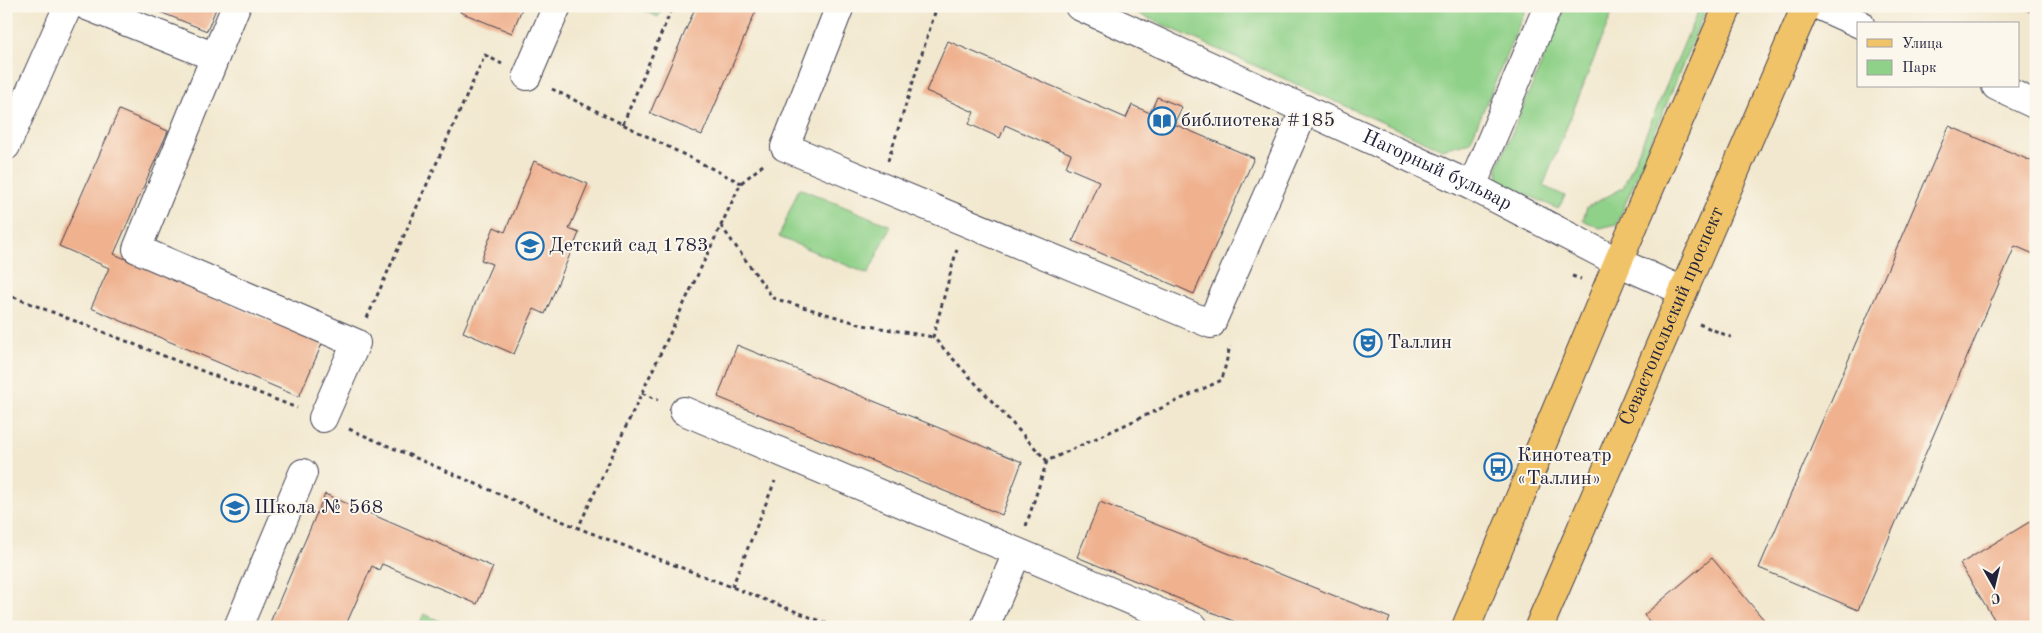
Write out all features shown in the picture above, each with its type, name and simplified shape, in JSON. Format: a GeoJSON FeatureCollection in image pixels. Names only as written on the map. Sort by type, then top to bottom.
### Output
{"type":"FeatureCollection","features":[{"type":"Feature","properties":{"kind":"main road"},"geometry":{"type":"LineString","coordinates":[[1466,627],[1618,262],[1728,6]]}},
{"type":"Feature","properties":{"kind":"main road","name":"Севастопольский проспект"},"geometry":{"type":"LineString","coordinates":[[1539,627],[1806,6]]}},
{"type":"Feature","properties":{"kind":"street"},"geometry":{"type":"LineString","coordinates":[[6,146],[68,6]]}},
{"type":"Feature","properties":{"kind":"street"},"geometry":{"type":"LineString","coordinates":[[87,6],[215,56]]}},
{"type":"Feature","properties":{"kind":"street"},"geometry":{"type":"LineString","coordinates":[[236,6],[137,250],[356,343],[323,418]]}},
{"type":"Feature","properties":{"kind":"street"},"geometry":{"type":"LineString","coordinates":[[527,76],[557,6]]}},
{"type":"Feature","properties":{"kind":"street"},"geometry":{"type":"LineString","coordinates":[[840,6],[785,147],[1212,324],[1305,109]]}},
{"type":"Feature","properties":{"kind":"street","name":"Нагорный бульвар"},"geometry":{"type":"LineString","coordinates":[[1079,6],[1472,186],[1618,262],[1682,291]]}},
{"type":"Feature","properties":{"kind":"street"},"geometry":{"type":"LineString","coordinates":[[1472,186],[1548,6]]}},
{"type":"Feature","properties":{"kind":"street"},"geometry":{"type":"LineString","coordinates":[[1820,6],[1857,23]]}},
{"type":"Feature","properties":{"kind":"street"},"geometry":{"type":"LineString","coordinates":[[2000,88],[2036,105]]}},
{"type":"Feature","properties":{"kind":"street"},"geometry":{"type":"LineString","coordinates":[[684,411],[1194,627]]}},
{"type":"Feature","properties":{"kind":"street"},"geometry":{"type":"LineString","coordinates":[[238,627],[303,474]]}},
{"type":"Feature","properties":{"kind":"street"},"geometry":{"type":"LineString","coordinates":[[985,627],[1018,553]]}},
{"type":"Feature","properties":{"kind":"path"},"geometry":{"type":"LineString","coordinates":[[624,124],[673,6]]}},
{"type":"Feature","properties":{"kind":"path"},"geometry":{"type":"LineString","coordinates":[[880,187],[937,6]]}},
{"type":"Feature","properties":{"kind":"path"},"geometry":{"type":"LineString","coordinates":[[356,343],[485,55],[742,183],[578,528]]}},
{"type":"Feature","properties":{"kind":"path"},"geometry":{"type":"LineString","coordinates":[[933,337],[964,222]]}},
{"type":"Feature","properties":{"kind":"path"},"geometry":{"type":"LineString","coordinates":[[721,226],[773,298],[863,324],[933,337],[1047,461]]}},
{"type":"Feature","properties":{"kind":"path"},"geometry":{"type":"LineString","coordinates":[[6,294],[323,418],[578,528],[836,627]]}},
{"type":"Feature","properties":{"kind":"path"},"geometry":{"type":"LineString","coordinates":[[1018,553],[1047,461],[1222,380],[1232,336],[1212,324]]}},
{"type":"Feature","properties":{"kind":"path"},"geometry":{"type":"LineString","coordinates":[[732,587],[785,454]]}},
{"type":"Feature","properties":{"kind":"green space"},"geometry":{"type":"Polygon","coordinates":[[[635,6],[663,6],[658,17],[635,6]]]}},
{"type":"Feature","properties":{"kind":"green space"},"geometry":{"type":"Polygon","coordinates":[[[1121,6],[1527,6],[1470,142],[1442,149],[1121,6]]]}},
{"type":"Feature","properties":{"kind":"green space"},"geometry":{"type":"Polygon","coordinates":[[[1566,6],[1615,6],[1543,186],[1565,196],[1558,209],[1500,182],[1497,168],[1566,6]]]}},
{"type":"Feature","properties":{"kind":"green space"},"geometry":{"type":"Polygon","coordinates":[[[1700,6],[1707,6],[1617,224],[1600,228],[1583,220],[1587,207],[1623,188],[1700,6]]]}},
{"type":"Feature","properties":{"kind":"green space"},"geometry":{"type":"Polygon","coordinates":[[[799,188],[891,226],[868,274],[779,237],[799,188]]]}},
{"type":"Feature","properties":{"kind":"green space"},"geometry":{"type":"Polygon","coordinates":[[[424,614],[453,627],[418,627],[424,614]]]}},
{"type":"Feature","properties":{"kind":"building"},"geometry":{"type":"Polygon","coordinates":[[[156,6],[217,6],[207,31],[155,10],[156,6]]]}},
{"type":"Feature","properties":{"kind":"building"},"geometry":{"type":"Polygon","coordinates":[[[462,6],[523,6],[512,33],[460,12],[462,6]]]}},
{"type":"Feature","properties":{"kind":"building"},"geometry":{"type":"Polygon","coordinates":[[[696,6],[758,6],[702,135],[650,113],[696,6]]]}},
{"type":"Feature","properties":{"kind":"building"},"geometry":{"type":"Polygon","coordinates":[[[2017,6],[2036,6],[2036,14],[2017,6]]]}},
{"type":"Feature","properties":{"kind":"building"},"geometry":{"type":"Polygon","coordinates":[[[948,41],[1126,118],[1132,105],[1150,113],[1157,97],[1182,107],[1174,124],[1254,158],[1194,294],[1073,241],[1099,181],[1066,167],[1071,154],[1005,125],[1000,138],[969,124],[974,112],[926,91],[948,41]]]}},
{"type":"Feature","properties":{"kind":"building"},"geometry":{"type":"Polygon","coordinates":[[[119,110],[168,131],[114,254],[322,344],[299,397],[91,308],[109,268],[59,246],[119,110]]]}},
{"type":"Feature","properties":{"kind":"building"},"geometry":{"type":"Polygon","coordinates":[[[1949,126],[2036,163],[2036,255],[2015,246],[1858,610],[1759,568],[1949,126]]]}},
{"type":"Feature","properties":{"kind":"building","name":"Детский сад 1783"},"geometry":{"type":"Polygon","coordinates":[[[534,161],[588,184],[569,229],[579,233],[545,314],[534,309],[514,354],[463,332],[492,264],[481,260],[494,227],[505,232],[534,161]]]}},
{"type":"Feature","properties":{"kind":"building"},"geometry":{"type":"Polygon","coordinates":[[[737,345],[1022,462],[1002,515],[718,397],[737,345]]]}},
{"type":"Feature","properties":{"kind":"building"},"geometry":{"type":"Polygon","coordinates":[[[325,494],[493,567],[477,604],[382,564],[379,570],[372,566],[345,627],[268,627],[325,494]]]}},
{"type":"Feature","properties":{"kind":"building"},"geometry":{"type":"Polygon","coordinates":[[[1100,502],[1390,618],[1386,627],[1248,627],[1077,557],[1100,502]]]}},
{"type":"Feature","properties":{"kind":"building"},"geometry":{"type":"Polygon","coordinates":[[[2036,518],[2036,627],[1999,627],[1960,564],[2036,518]]]}},
{"type":"Feature","properties":{"kind":"building"},"geometry":{"type":"Polygon","coordinates":[[[1712,558],[1770,627],[1654,627],[1644,615],[1712,558]]]}},
{"type":"Feature","properties":{"kind":"place","name":"библиотека #185"},"geometry":{"type":"Point","coordinates":[1162,121]}},
{"type":"Feature","properties":{"kind":"place","name":"Детский сад 1783"},"geometry":{"type":"Point","coordinates":[530,246]}},
{"type":"Feature","properties":{"kind":"place","name":"Таллин"},"geometry":{"type":"Point","coordinates":[1368,343]}},
{"type":"Feature","properties":{"kind":"place","name":"Кинотеатр «Таллин»"},"geometry":{"type":"Point","coordinates":[1498,467]}},
{"type":"Feature","properties":{"kind":"place","name":"Школа № 568"},"geometry":{"type":"Point","coordinates":[235,508]}}]}
